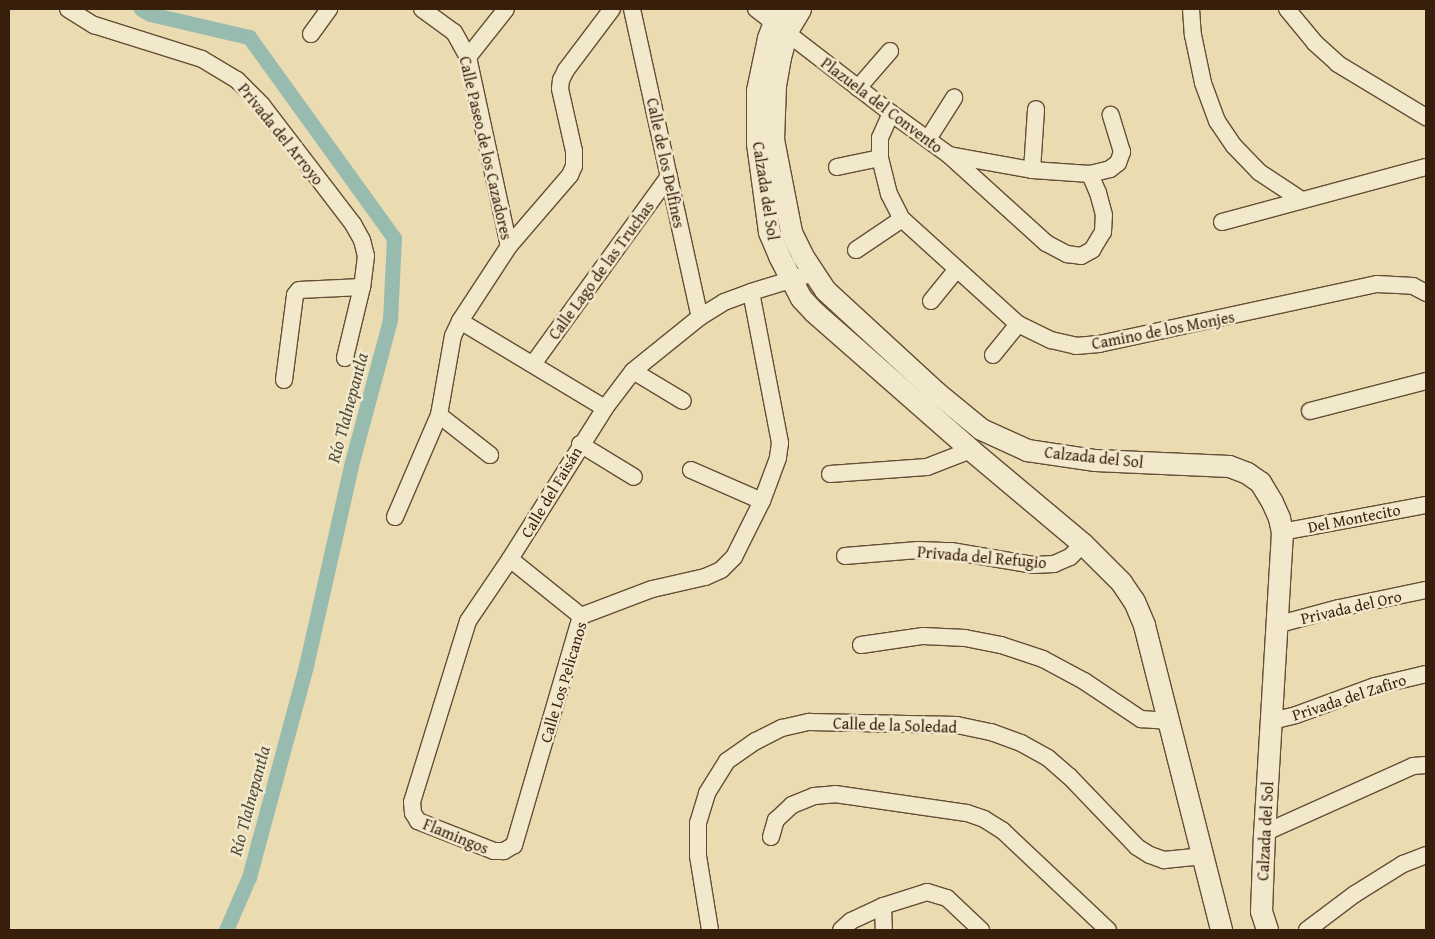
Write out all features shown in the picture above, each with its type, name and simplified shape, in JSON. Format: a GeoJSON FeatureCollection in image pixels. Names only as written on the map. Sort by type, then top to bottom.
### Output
{"type":"FeatureCollection","features":[{"type":"Feature","properties":{"kind":"street","name":"Privada del Arroyo"},"geometry":{"type":"LineString","coordinates":[[68,9],[94,25],[202,59],[237,80],[262,105],[353,224],[362,240],[366,256],[362,287],[345,358]]}},
{"type":"Feature","properties":{"kind":"street"},"geometry":{"type":"LineString","coordinates":[[311,34],[329,9]]}},
{"type":"Feature","properties":{"kind":"street","name":"Calle Paseo de los Cazadores"},"geometry":{"type":"LineString","coordinates":[[395,516],[439,415],[454,336],[460,321],[509,246],[468,57],[454,32],[422,9]]}},
{"type":"Feature","properties":{"kind":"street"},"geometry":{"type":"LineString","coordinates":[[468,57],[506,9]]}},
{"type":"Feature","properties":{"kind":"street"},"geometry":{"type":"LineString","coordinates":[[509,246],[570,175],[574,166],[574,151],[560,89],[561,80],[566,70],[612,9]]}},
{"type":"Feature","properties":{"kind":"street","name":"Calle de los Delfines"},"geometry":{"type":"LineString","coordinates":[[632,9],[700,317]]}},
{"type":"Feature","properties":{"kind":"street","name":"Plazuela del Convento"},"geometry":{"type":"LineString","coordinates":[[756,9],[780,20],[858,88],[949,155],[1032,170],[1090,174]]}},
{"type":"Feature","properties":{"kind":"street","name":"Calzada del Sol"},"geometry":{"type":"LineString","coordinates":[[800,9],[780,20],[757,90],[757,143],[769,232],[802,298],[813,311],[971,450],[1083,544],[1121,582],[1134,600],[1144,625],[1204,856],[1221,930]]}},
{"type":"Feature","properties":{"kind":"street"},"geometry":{"type":"LineString","coordinates":[[1191,9],[1193,34],[1203,83],[1217,121],[1234,146],[1259,172],[1300,199]]}},
{"type":"Feature","properties":{"kind":"street"},"geometry":{"type":"LineString","coordinates":[[1287,9],[1315,42],[1338,64],[1426,117]]}},
{"type":"Feature","properties":{"kind":"street","name":"Calzada del Sol"},"geometry":{"type":"LineString","coordinates":[[780,20],[773,139],[791,232],[813,273],[839,305],[981,429],[1027,450],[1095,460],[1229,466],[1248,473],[1260,482],[1280,518],[1282,532],[1261,911],[1267,930]]}},
{"type":"Feature","properties":{"kind":"street"},"geometry":{"type":"LineString","coordinates":[[858,88],[890,51]]}},
{"type":"Feature","properties":{"kind":"street"},"geometry":{"type":"LineString","coordinates":[[928,139],[954,98]]}},
{"type":"Feature","properties":{"kind":"street"},"geometry":{"type":"LineString","coordinates":[[1032,170],[1036,110]]}},
{"type":"Feature","properties":{"kind":"street","name":"Camino de los Monjes"},"geometry":{"type":"LineString","coordinates":[[891,113],[880,138],[880,158],[889,194],[902,219],[956,270],[1018,324],[1051,340],[1076,346],[1099,344],[1377,284],[1414,286],[1426,292]]}},
{"type":"Feature","properties":{"kind":"street"},"geometry":{"type":"LineString","coordinates":[[949,155],[1046,243],[1067,254],[1082,256],[1092,250],[1103,232],[1104,216],[1098,193],[1090,174],[1110,169],[1118,163],[1122,152],[1111,115]]}},
{"type":"Feature","properties":{"kind":"street"},"geometry":{"type":"LineString","coordinates":[[837,168],[880,158]]}},
{"type":"Feature","properties":{"kind":"street"},"geometry":{"type":"LineString","coordinates":[[1222,222],[1300,199],[1426,167]]}},
{"type":"Feature","properties":{"kind":"street","name":"Calle Lago de las Truchas"},"geometry":{"type":"LineString","coordinates":[[533,364],[669,176]]}},
{"type":"Feature","properties":{"kind":"street"},"geometry":{"type":"LineString","coordinates":[[856,250],[902,219]]}},
{"type":"Feature","properties":{"kind":"street"},"geometry":{"type":"LineString","coordinates":[[931,301],[956,270]]}},
{"type":"Feature","properties":{"kind":"street","name":"Calle del Faisán"},"geometry":{"type":"LineString","coordinates":[[413,812],[412,802],[468,621],[510,559],[580,444],[605,408],[633,371],[700,317],[724,302],[791,278],[813,273]]}},
{"type":"Feature","properties":{"kind":"street"},"geometry":{"type":"LineString","coordinates":[[284,380],[295,295],[299,290],[362,287]]}},
{"type":"Feature","properties":{"kind":"street","name":"Calle Los Pelicanos"},"geometry":{"type":"LineString","coordinates":[[504,851],[514,845],[581,616],[652,589],[705,577],[721,570],[734,557],[762,501],[778,458],[780,443],[751,292]]}},
{"type":"Feature","properties":{"kind":"street"},"geometry":{"type":"LineString","coordinates":[[460,321],[605,408]]}},
{"type":"Feature","properties":{"kind":"street"},"geometry":{"type":"LineString","coordinates":[[993,355],[1018,324]]}},
{"type":"Feature","properties":{"kind":"street"},"geometry":{"type":"LineString","coordinates":[[633,371],[683,401]]}},
{"type":"Feature","properties":{"kind":"street"},"geometry":{"type":"LineString","coordinates":[[1310,411],[1426,381]]}},
{"type":"Feature","properties":{"kind":"street"},"geometry":{"type":"LineString","coordinates":[[439,415],[490,456]]}},
{"type":"Feature","properties":{"kind":"street"},"geometry":{"type":"LineString","coordinates":[[580,444],[634,477]]}},
{"type":"Feature","properties":{"kind":"street"},"geometry":{"type":"LineString","coordinates":[[830,474],[927,467],[971,450]]}},
{"type":"Feature","properties":{"kind":"street"},"geometry":{"type":"LineString","coordinates":[[691,470],[762,501]]}},
{"type":"Feature","properties":{"kind":"street","name":"Del Montecito"},"geometry":{"type":"LineString","coordinates":[[1282,532],[1426,505]]}},
{"type":"Feature","properties":{"kind":"street","name":"Privada del Refugio"},"geometry":{"type":"LineString","coordinates":[[845,556],[918,550],[951,552],[1040,565],[1054,564],[1070,557],[1083,544]]}},
{"type":"Feature","properties":{"kind":"street"},"geometry":{"type":"LineString","coordinates":[[510,559],[581,616]]}},
{"type":"Feature","properties":{"kind":"street","name":"Privada del Oro"},"geometry":{"type":"LineString","coordinates":[[1276,624],[1339,608],[1426,590]]}},
{"type":"Feature","properties":{"kind":"street"},"geometry":{"type":"LineString","coordinates":[[862,645],[923,636],[965,638],[1001,645],[1043,659],[1084,681],[1140,719],[1169,721]]}},
{"type":"Feature","properties":{"kind":"street","name":"Privada del Zafiro"},"geometry":{"type":"LineString","coordinates":[[1272,720],[1296,715],[1375,686],[1426,674]]}},
{"type":"Feature","properties":{"kind":"street","name":"Calle de la Soledad"},"geometry":{"type":"LineString","coordinates":[[710,930],[698,856],[698,823],[706,793],[727,761],[756,741],[782,728],[809,722],[957,725],[991,732],[1021,742],[1048,758],[1137,847],[1150,855],[1164,860],[1204,856]]}},
{"type":"Feature","properties":{"kind":"street"},"geometry":{"type":"LineString","coordinates":[[1264,833],[1413,766],[1426,765]]}},
{"type":"Feature","properties":{"kind":"street"},"geometry":{"type":"LineString","coordinates":[[771,837],[776,820],[792,805],[814,796],[835,794],[967,813],[984,820],[1002,832],[1108,930]]}},
{"type":"Feature","properties":{"kind":"street","name":"Flamingos"},"geometry":{"type":"LineString","coordinates":[[413,812],[418,821],[494,852],[504,851]]}},
{"type":"Feature","properties":{"kind":"street"},"geometry":{"type":"LineString","coordinates":[[1307,930],[1355,894],[1403,864],[1426,855]]}},
{"type":"Feature","properties":{"kind":"street"},"geometry":{"type":"LineString","coordinates":[[841,930],[852,920],[883,906],[927,892],[947,898],[981,930]]}},
{"type":"Feature","properties":{"kind":"street"},"geometry":{"type":"LineString","coordinates":[[883,906],[884,930]]}},
{"type":"Feature","properties":{"kind":"waterway","name":"Río Tlalnepantla"},"geometry":{"type":"LineString","coordinates":[[141,9],[150,14],[249,37],[394,238],[390,320],[351,466],[306,666],[249,877],[226,930]]}}]}
